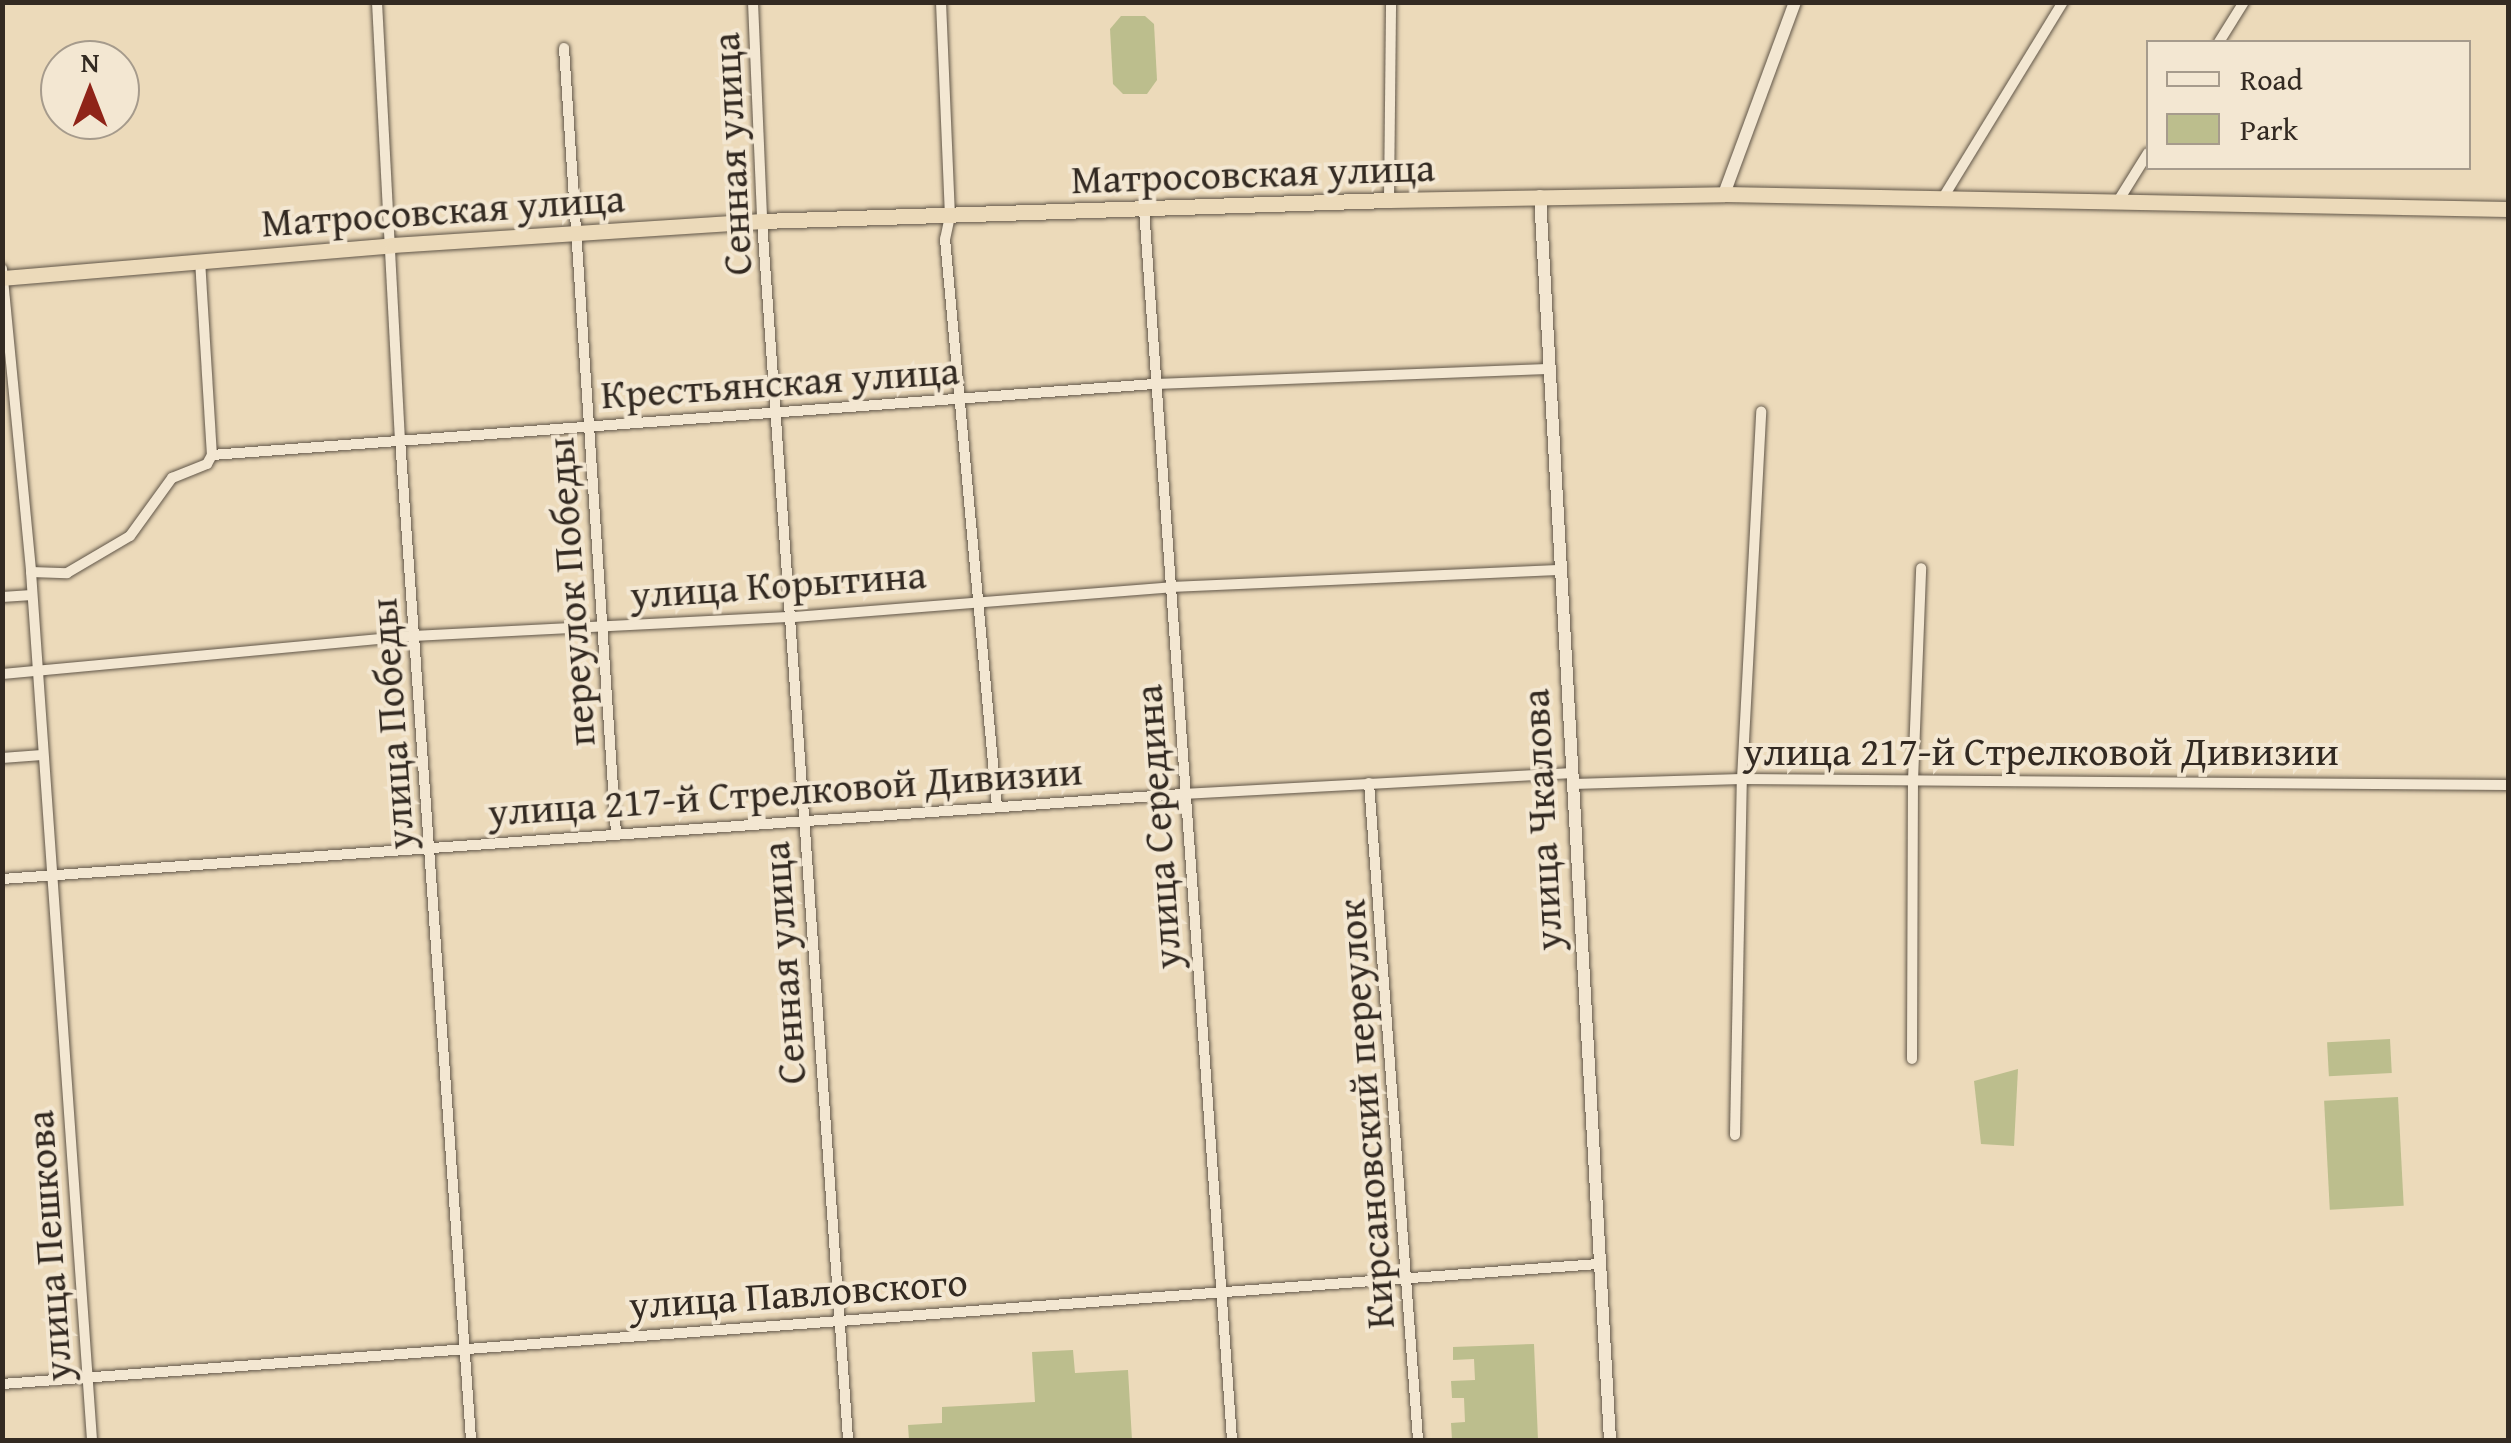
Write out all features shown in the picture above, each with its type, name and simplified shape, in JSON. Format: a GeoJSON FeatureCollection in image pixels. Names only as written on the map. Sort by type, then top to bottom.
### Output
{"type":"FeatureCollection","features":[{"type":"Feature","properties":{"kind":"highway","name":"Матросовская улица"},"geometry":{"type":"LineString","coordinates":[[3,278],[392,245],[762,221],[1390,200],[1724,194],[2120,198],[2508,209]]}},
{"type":"Feature","properties":{"kind":"street","name":"улица Победы"},"geometry":{"type":"LineString","coordinates":[[377,2],[400,439],[470,1440]]}},
{"type":"Feature","properties":{"kind":"street","name":"Сенная улица"},"geometry":{"type":"LineString","coordinates":[[753,2],[762,221],[793,617],[848,1440]]}},
{"type":"Feature","properties":{"kind":"street"},"geometry":{"type":"LineString","coordinates":[[941,2],[950,216],[945,239],[997,807]]}},
{"type":"Feature","properties":{"kind":"street"},"geometry":{"type":"LineString","coordinates":[[1390,200],[1391,2]]}},
{"type":"Feature","properties":{"kind":"street"},"geometry":{"type":"LineString","coordinates":[[1724,194],[1794,2]]}},
{"type":"Feature","properties":{"kind":"street"},"geometry":{"type":"LineString","coordinates":[[1944,196],[2062,2]]}},
{"type":"Feature","properties":{"kind":"street"},"geometry":{"type":"LineString","coordinates":[[2219,40],[2244,2]]}},
{"type":"Feature","properties":{"kind":"street","name":"переулок Победы"},"geometry":{"type":"LineString","coordinates":[[564,48],[616,832]]}},
{"type":"Feature","properties":{"kind":"street"},"geometry":{"type":"LineString","coordinates":[[2120,198],[2146,157]]}},
{"type":"Feature","properties":{"kind":"street","name":"улица Чкалова"},"geometry":{"type":"LineString","coordinates":[[1540,196],[1610,1440]]}},
{"type":"Feature","properties":{"kind":"street","name":"улица Середина"},"geometry":{"type":"LineString","coordinates":[[1144,209],[1232,1440]]}},
{"type":"Feature","properties":{"kind":"street"},"geometry":{"type":"LineString","coordinates":[[30,572],[67,573],[130,536],[172,478],[207,464],[212,455],[200,260]]}},
{"type":"Feature","properties":{"kind":"street","name":"улица Пешкова"},"geometry":{"type":"LineString","coordinates":[[2,269],[32,594],[92,1440]]}},
{"type":"Feature","properties":{"kind":"street","name":"Крестьянская улица"},"geometry":{"type":"LineString","coordinates":[[212,455],[1154,384],[1549,368]]}},
{"type":"Feature","properties":{"kind":"street"},"geometry":{"type":"LineString","coordinates":[[1735,1135],[1742,779],[1761,412]]}},
{"type":"Feature","properties":{"kind":"street"},"geometry":{"type":"LineString","coordinates":[[1912,1058],[1913,782],[1921,568]]}},
{"type":"Feature","properties":{"kind":"street","name":"улица Корытина"},"geometry":{"type":"LineString","coordinates":[[2,674],[413,636],[793,617],[1170,586],[1559,570]]}},
{"type":"Feature","properties":{"kind":"street"},"geometry":{"type":"LineString","coordinates":[[2,596],[32,594]]}},
{"type":"Feature","properties":{"kind":"street"},"geometry":{"type":"LineString","coordinates":[[2,758],[42,755]]}},
{"type":"Feature","properties":{"kind":"street","name":"улица 217-й Стрелковой Дивизии"},"geometry":{"type":"LineString","coordinates":[[2,879],[430,845],[1370,783],[1572,778],[2508,785]]}},
{"type":"Feature","properties":{"kind":"street","name":"Кирсановский переулок"},"geometry":{"type":"LineString","coordinates":[[1370,783],[1410,1278],[1418,1440]]}},
{"type":"Feature","properties":{"kind":"street","name":"улица Павловского"},"geometry":{"type":"LineString","coordinates":[[2,1384],[1599,1264]]}},
{"type":"Feature","properties":{"kind":"green space"},"geometry":{"type":"Polygon","coordinates":[[[1121,16],[1145,16],[1154,24],[1157,80],[1147,94],[1123,94],[1113,84],[1110,29],[1121,16]]]}},
{"type":"Feature","properties":{"kind":"green space"},"geometry":{"type":"Polygon","coordinates":[[[2390,1039],[2392,1073],[2329,1076],[2327,1042],[2390,1039]]]}},
{"type":"Feature","properties":{"kind":"green space"},"geometry":{"type":"Polygon","coordinates":[[[2018,1069],[2014,1146],[1981,1144],[1974,1081],[2018,1069]]]}},
{"type":"Feature","properties":{"kind":"green space"},"geometry":{"type":"Polygon","coordinates":[[[2398,1097],[2404,1206],[2330,1210],[2324,1101],[2398,1097]]]}},
{"type":"Feature","properties":{"kind":"green space"},"geometry":{"type":"Polygon","coordinates":[[[1534,1344],[1538,1440],[1452,1440],[1451,1423],[1465,1422],[1464,1398],[1452,1398],[1451,1381],[1475,1380],[1474,1359],[1453,1360],[1453,1347],[1534,1344]]]}},
{"type":"Feature","properties":{"kind":"green space"},"geometry":{"type":"Polygon","coordinates":[[[1073,1350],[1075,1373],[1128,1370],[1132,1440],[909,1440],[908,1425],[942,1423],[942,1407],[1035,1402],[1032,1352],[1073,1350]]]}}]}
